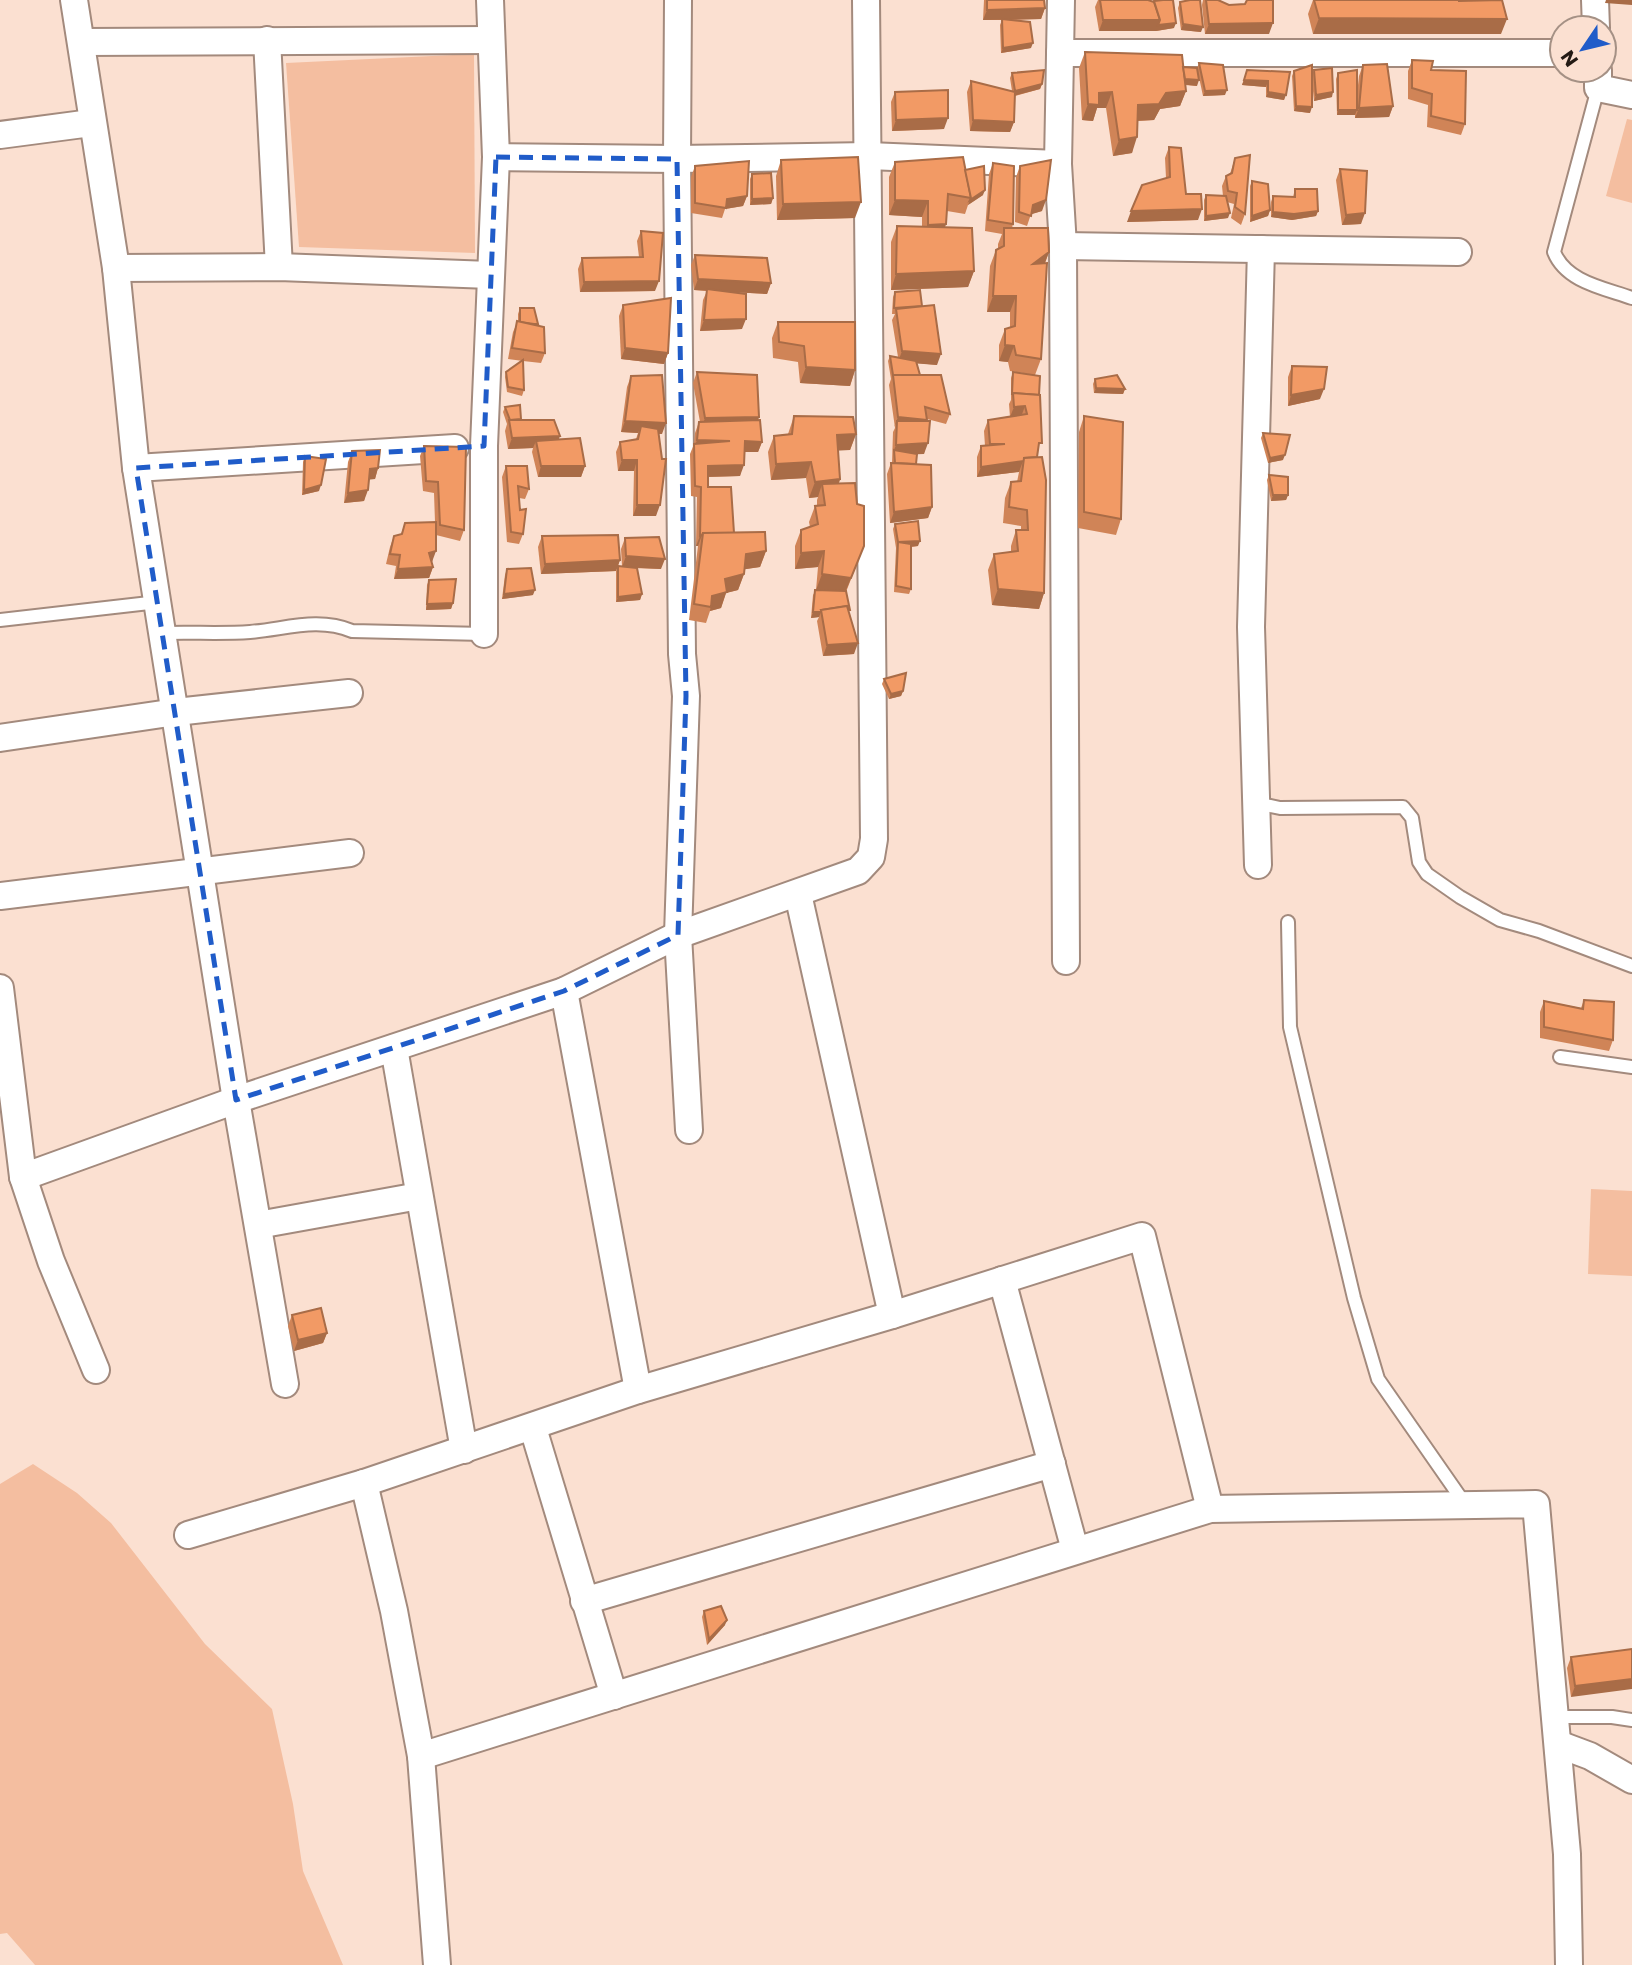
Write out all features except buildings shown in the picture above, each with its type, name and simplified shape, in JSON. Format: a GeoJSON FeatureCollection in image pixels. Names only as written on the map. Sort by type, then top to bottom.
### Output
{"type":"FeatureCollection","features":[{"type":"Feature","properties":{"kind":"street"},"geometry":{"type":"LineString","coordinates":[[74,0],[82,42],[91,123],[116,268],[136,468],[236,1100],[285,1384]]}},
{"type":"Feature","properties":{"kind":"street"},"geometry":{"type":"LineString","coordinates":[[484,635],[484,446],[496,157],[490,0]]}},
{"type":"Feature","properties":{"kind":"street"},"geometry":{"type":"LineString","coordinates":[[678,0],[677,159],[686,696],[678,935],[690,1130]]}},
{"type":"Feature","properties":{"kind":"street"},"geometry":{"type":"LineString","coordinates":[[23,1177],[236,1100],[564,991],[678,935],[858,871],[871,857],[874,839],[866,0]]}},
{"type":"Feature","properties":{"kind":"street"},"geometry":{"type":"LineString","coordinates":[[1061,0],[1058,164],[1063,246],[1066,961]]}},
{"type":"Feature","properties":{"kind":"street"},"geometry":{"type":"LineString","coordinates":[[267,40],[279,267]]}},
{"type":"Feature","properties":{"kind":"street"},"geometry":{"type":"LineString","coordinates":[[82,42],[491,40]]}},
{"type":"Feature","properties":{"kind":"street"},"geometry":{"type":"LineString","coordinates":[[1060,53],[1548,53]]}},
{"type":"Feature","properties":{"kind":"street"},"geometry":{"type":"LineString","coordinates":[[1609,84],[1632,94]]}},
{"type":"Feature","properties":{"kind":"street"},"geometry":{"type":"LineString","coordinates":[[0,135],[91,123]]}},
{"type":"Feature","properties":{"kind":"street"},"geometry":{"type":"LineString","coordinates":[[496,157],[677,159],[869,156],[1058,164]]}},
{"type":"Feature","properties":{"kind":"street"},"geometry":{"type":"LineString","coordinates":[[1063,246],[1458,252]]}},
{"type":"Feature","properties":{"kind":"street"},"geometry":{"type":"LineString","coordinates":[[1258,865],[1251,626],[1261,249]]}},
{"type":"Feature","properties":{"kind":"street"},"geometry":{"type":"LineString","coordinates":[[116,268],[279,267],[490,275]]}},
{"type":"Feature","properties":{"kind":"street"},"geometry":{"type":"LineString","coordinates":[[136,468],[484,446]]}},
{"type":"Feature","properties":{"kind":"street"},"geometry":{"type":"LineString","coordinates":[[0,738],[176,712],[349,693]]}},
{"type":"Feature","properties":{"kind":"street"},"geometry":{"type":"LineString","coordinates":[[0,896],[350,853]]}},
{"type":"Feature","properties":{"kind":"street"},"geometry":{"type":"LineString","coordinates":[[798,894],[892,1315]]}},
{"type":"Feature","properties":{"kind":"street"},"geometry":{"type":"LineString","coordinates":[[0,988],[23,1177],[51,1261],[96,1370]]}},
{"type":"Feature","properties":{"kind":"street"},"geometry":{"type":"LineString","coordinates":[[564,991],[638,1390]]}},
{"type":"Feature","properties":{"kind":"street"},"geometry":{"type":"LineString","coordinates":[[394,1048],[464,1450]]}},
{"type":"Feature","properties":{"kind":"street"},"geometry":{"type":"LineString","coordinates":[[258,1225],[419,1196]]}},
{"type":"Feature","properties":{"kind":"street"},"geometry":{"type":"LineString","coordinates":[[188,1535],[364,1483],[533,1428],[638,1390],[892,1315],[1142,1236],[1210,1509]]}},
{"type":"Feature","properties":{"kind":"street"},"geometry":{"type":"LineString","coordinates":[[1002,1280],[1075,1550]]}},
{"type":"Feature","properties":{"kind":"street"},"geometry":{"type":"LineString","coordinates":[[533,1428],[614,1696]]}},
{"type":"Feature","properties":{"kind":"street"},"geometry":{"type":"LineString","coordinates":[[584,1601],[1052,1464]]}},
{"type":"Feature","properties":{"kind":"street"},"geometry":{"type":"LineString","coordinates":[[364,1483],[394,1611],[421,1756],[437,1965]]}},
{"type":"Feature","properties":{"kind":"street"},"geometry":{"type":"LineString","coordinates":[[421,1756],[1210,1509],[1536,1504],[1567,1854],[1569,1965]]}},
{"type":"Feature","properties":{"kind":"street"},"geometry":{"type":"LineString","coordinates":[[1558,1744],[1590,1756],[1632,1780]]}},
{"type":"Feature","properties":{"kind":"lane"},"geometry":{"type":"LineString","coordinates":[[1597,84],[1555,252],[1563,268],[1573,276],[1632,298]]}},
{"type":"Feature","properties":{"kind":"lane"},"geometry":{"type":"LineString","coordinates":[[0,620],[158,602]]}},
{"type":"Feature","properties":{"kind":"lane"},"geometry":{"type":"LineString","coordinates":[[163,633],[251,632],[315,623],[334,624],[352,631],[484,635]]}},
{"type":"Feature","properties":{"kind":"lane"},"geometry":{"type":"LineString","coordinates":[[1256,803],[1280,808],[1404,807],[1412,818],[1419,862],[1427,874],[1500,920],[1539,931],[1632,966]]}},
{"type":"Feature","properties":{"kind":"lane"},"geometry":{"type":"LineString","coordinates":[[1289,922],[1290,1027],[1354,1298],[1378,1379],[1465,1505]]}},
{"type":"Feature","properties":{"kind":"lane"},"geometry":{"type":"LineString","coordinates":[[1560,1057],[1632,1067]]}},
{"type":"Feature","properties":{"kind":"lane"},"geometry":{"type":"LineString","coordinates":[[1555,1717],[1612,1717],[1632,1714]]}},
{"type":"Feature","properties":{"kind":"lane"},"geometry":{"type":"LineString","coordinates":[[1612,1717],[1632,1720]]}},
{"type":"Feature","properties":{"kind":"highlighted area"},"geometry":{"type":"Polygon","coordinates":[[[496,157],[677,159],[686,696],[678,935],[564,991],[236,1100],[136,468],[484,446],[496,157]]]}},
{"type":"Feature","properties":{"kind":"shaded area"},"geometry":{"type":"Polygon","coordinates":[[[474,54],[475,253],[299,247],[286,63],[474,54]]]}},
{"type":"Feature","properties":{"kind":"shaded area"},"geometry":{"type":"Polygon","coordinates":[[[1627,119],[1632,120],[1632,203],[1606,196],[1627,119]]]}},
{"type":"Feature","properties":{"kind":"shaded area"},"geometry":{"type":"Polygon","coordinates":[[[1591,1189],[1632,1191],[1632,1276],[1588,1274],[1591,1189]]]}},
{"type":"Feature","properties":{"kind":"shaded area"},"geometry":{"type":"Polygon","coordinates":[[[33,1464],[77,1493],[111,1523],[205,1644],[272,1709],[293,1804],[303,1871],[343,1965],[35,1965],[7,1933],[0,1934],[0,1484],[33,1464]]]}}]}
